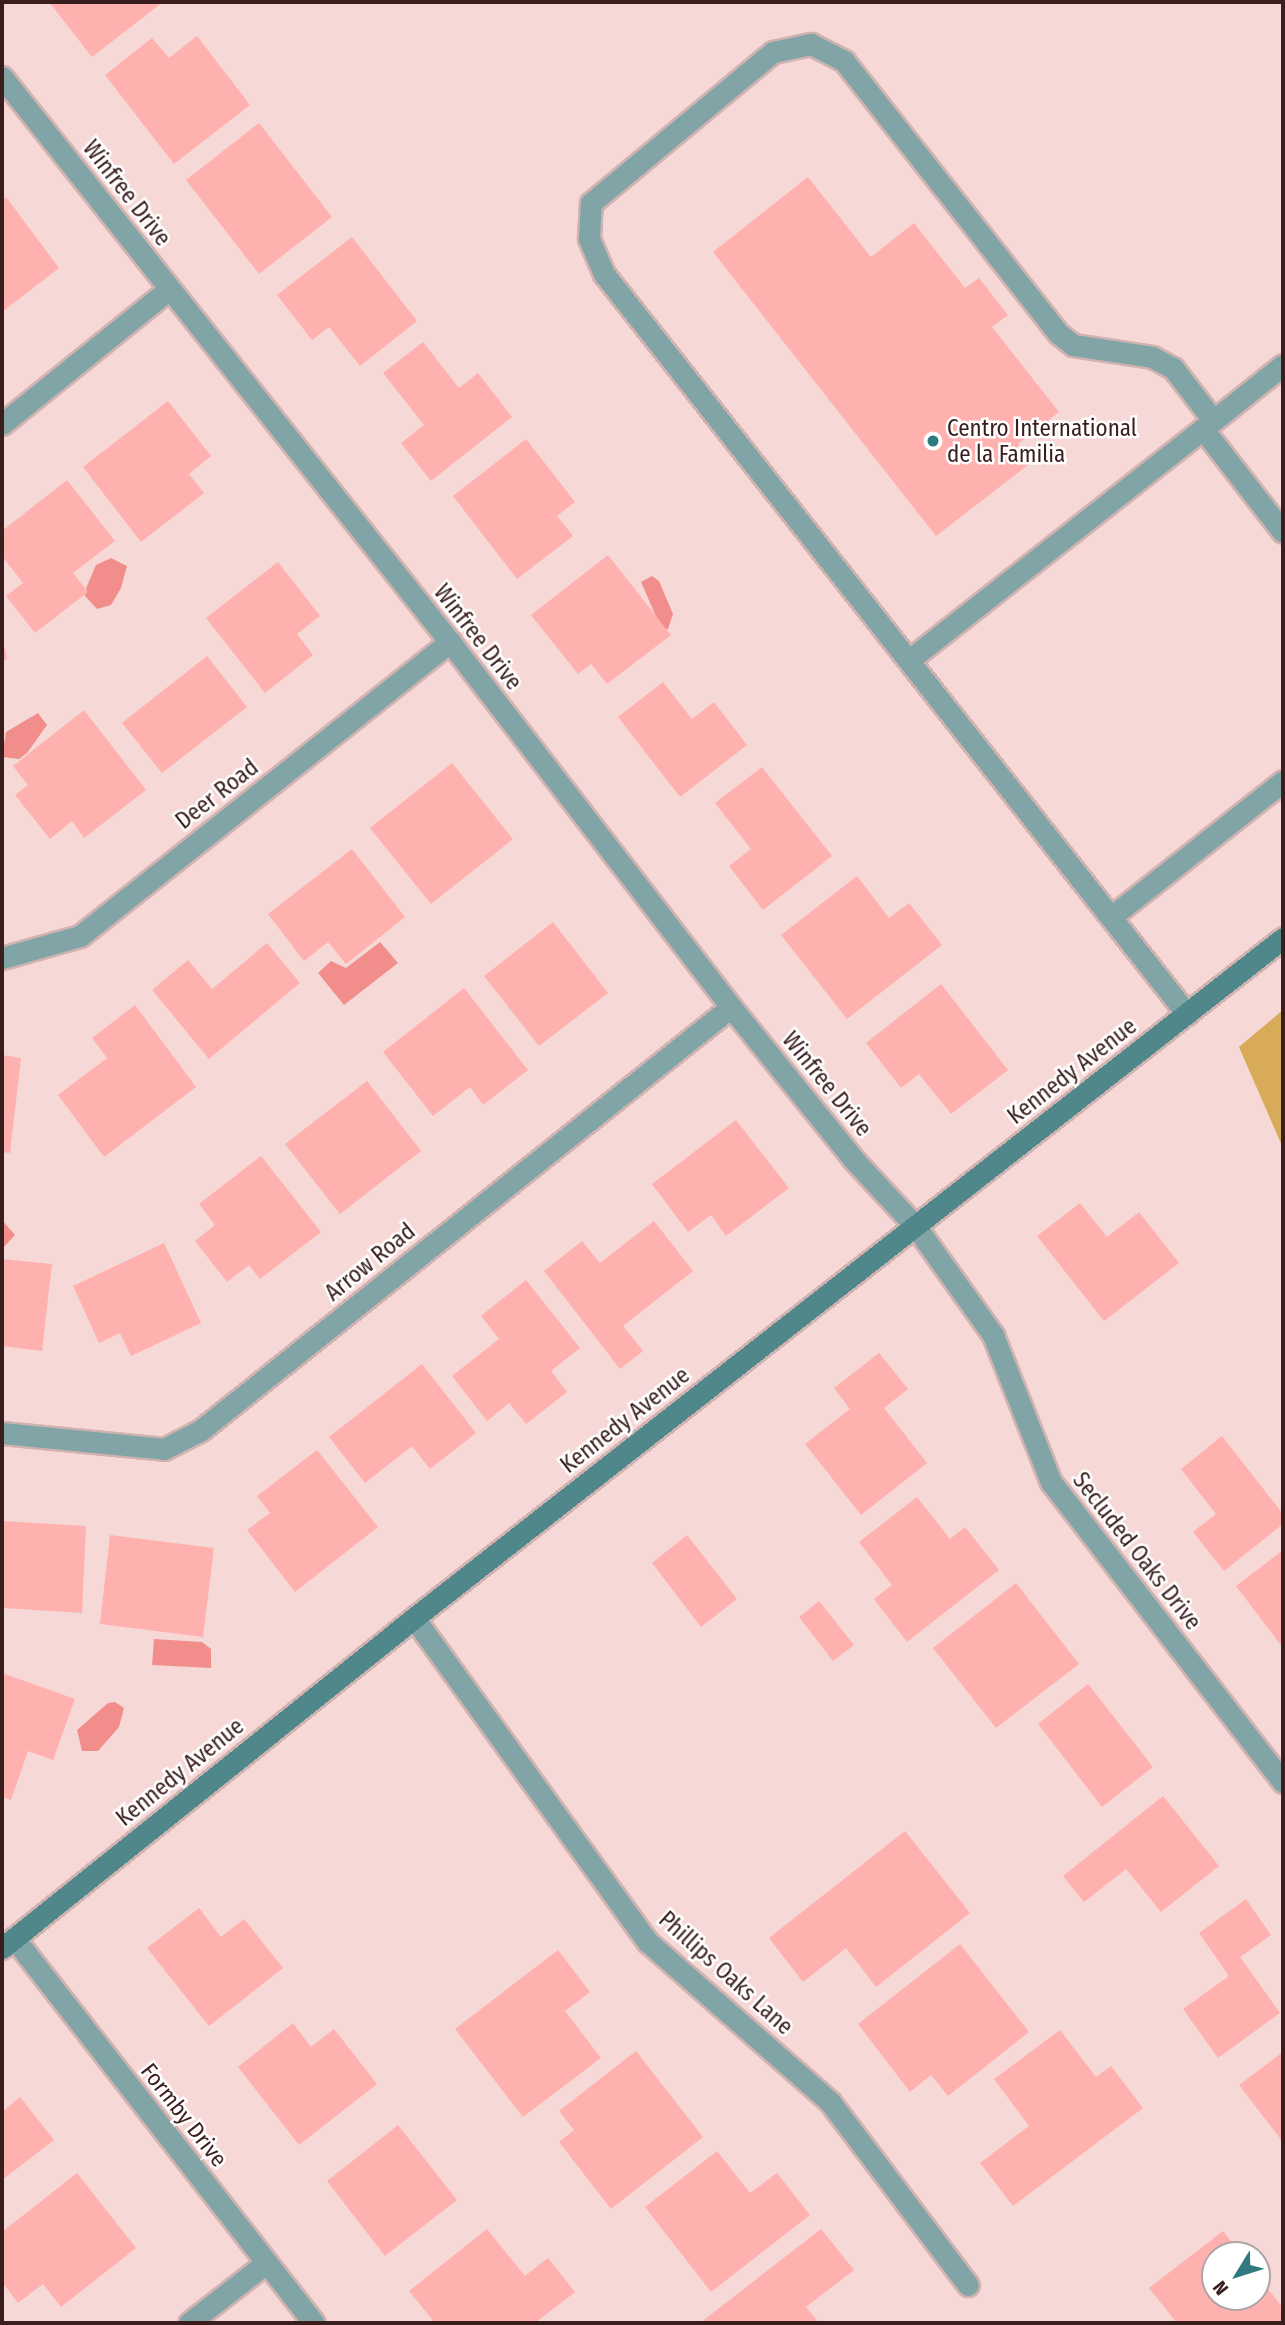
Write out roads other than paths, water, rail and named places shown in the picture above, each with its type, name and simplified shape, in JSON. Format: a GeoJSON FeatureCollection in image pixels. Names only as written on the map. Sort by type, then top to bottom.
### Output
{"type":"FeatureCollection","features":[{"type":"Feature","properties":{"kind":"street"},"geometry":{"type":"LineString","coordinates":[[1187,1014],[604,274],[589,238],[591,203],[773,52],[811,44],[844,61],[1059,334],[1073,345],[1152,357],[1173,368],[1208,425],[1283,532]]}},
{"type":"Feature","properties":{"kind":"street","name":"Winfree Drive"},"geometry":{"type":"LineString","coordinates":[[2,77],[168,290],[450,642],[732,1007],[854,1160],[916,1227]]}},
{"type":"Feature","properties":{"kind":"street"},"geometry":{"type":"LineString","coordinates":[[2,424],[168,290]]}},
{"type":"Feature","properties":{"kind":"street"},"geometry":{"type":"LineString","coordinates":[[909,660],[1283,365]]}},
{"type":"Feature","properties":{"kind":"street","name":"Deer Road"},"geometry":{"type":"LineString","coordinates":[[2,958],[80,936],[450,642]]}},
{"type":"Feature","properties":{"kind":"street"},"geometry":{"type":"LineString","coordinates":[[1111,917],[1283,781]]}},
{"type":"Feature","properties":{"kind":"street","name":"Kennedy Avenue"},"geometry":{"type":"LineString","coordinates":[[8,1943],[414,1618],[1283,938]]}},
{"type":"Feature","properties":{"kind":"street","name":"Arrow Road"},"geometry":{"type":"LineString","coordinates":[[2,1433],[164,1449],[201,1430],[732,1007]]}},
{"type":"Feature","properties":{"kind":"street","name":"Secluded Oaks Drive"},"geometry":{"type":"LineString","coordinates":[[916,1227],[993,1335],[1051,1482],[1283,1782]]}},
{"type":"Feature","properties":{"kind":"street","name":"Phillips Oaks Lane"},"geometry":{"type":"LineString","coordinates":[[414,1618],[648,1942],[830,2102],[968,2285]]}},
{"type":"Feature","properties":{"kind":"street","name":"Formby Drive"},"geometry":{"type":"LineString","coordinates":[[8,1943],[314,2323]]}},
{"type":"Feature","properties":{"kind":"street"},"geometry":{"type":"LineString","coordinates":[[189,2323],[266,2263]]}},
{"type":"Feature","properties":{"kind":"place","name":"Centro International de la Familia"},"geometry":{"type":"Point","coordinates":[933,441]}}]}
